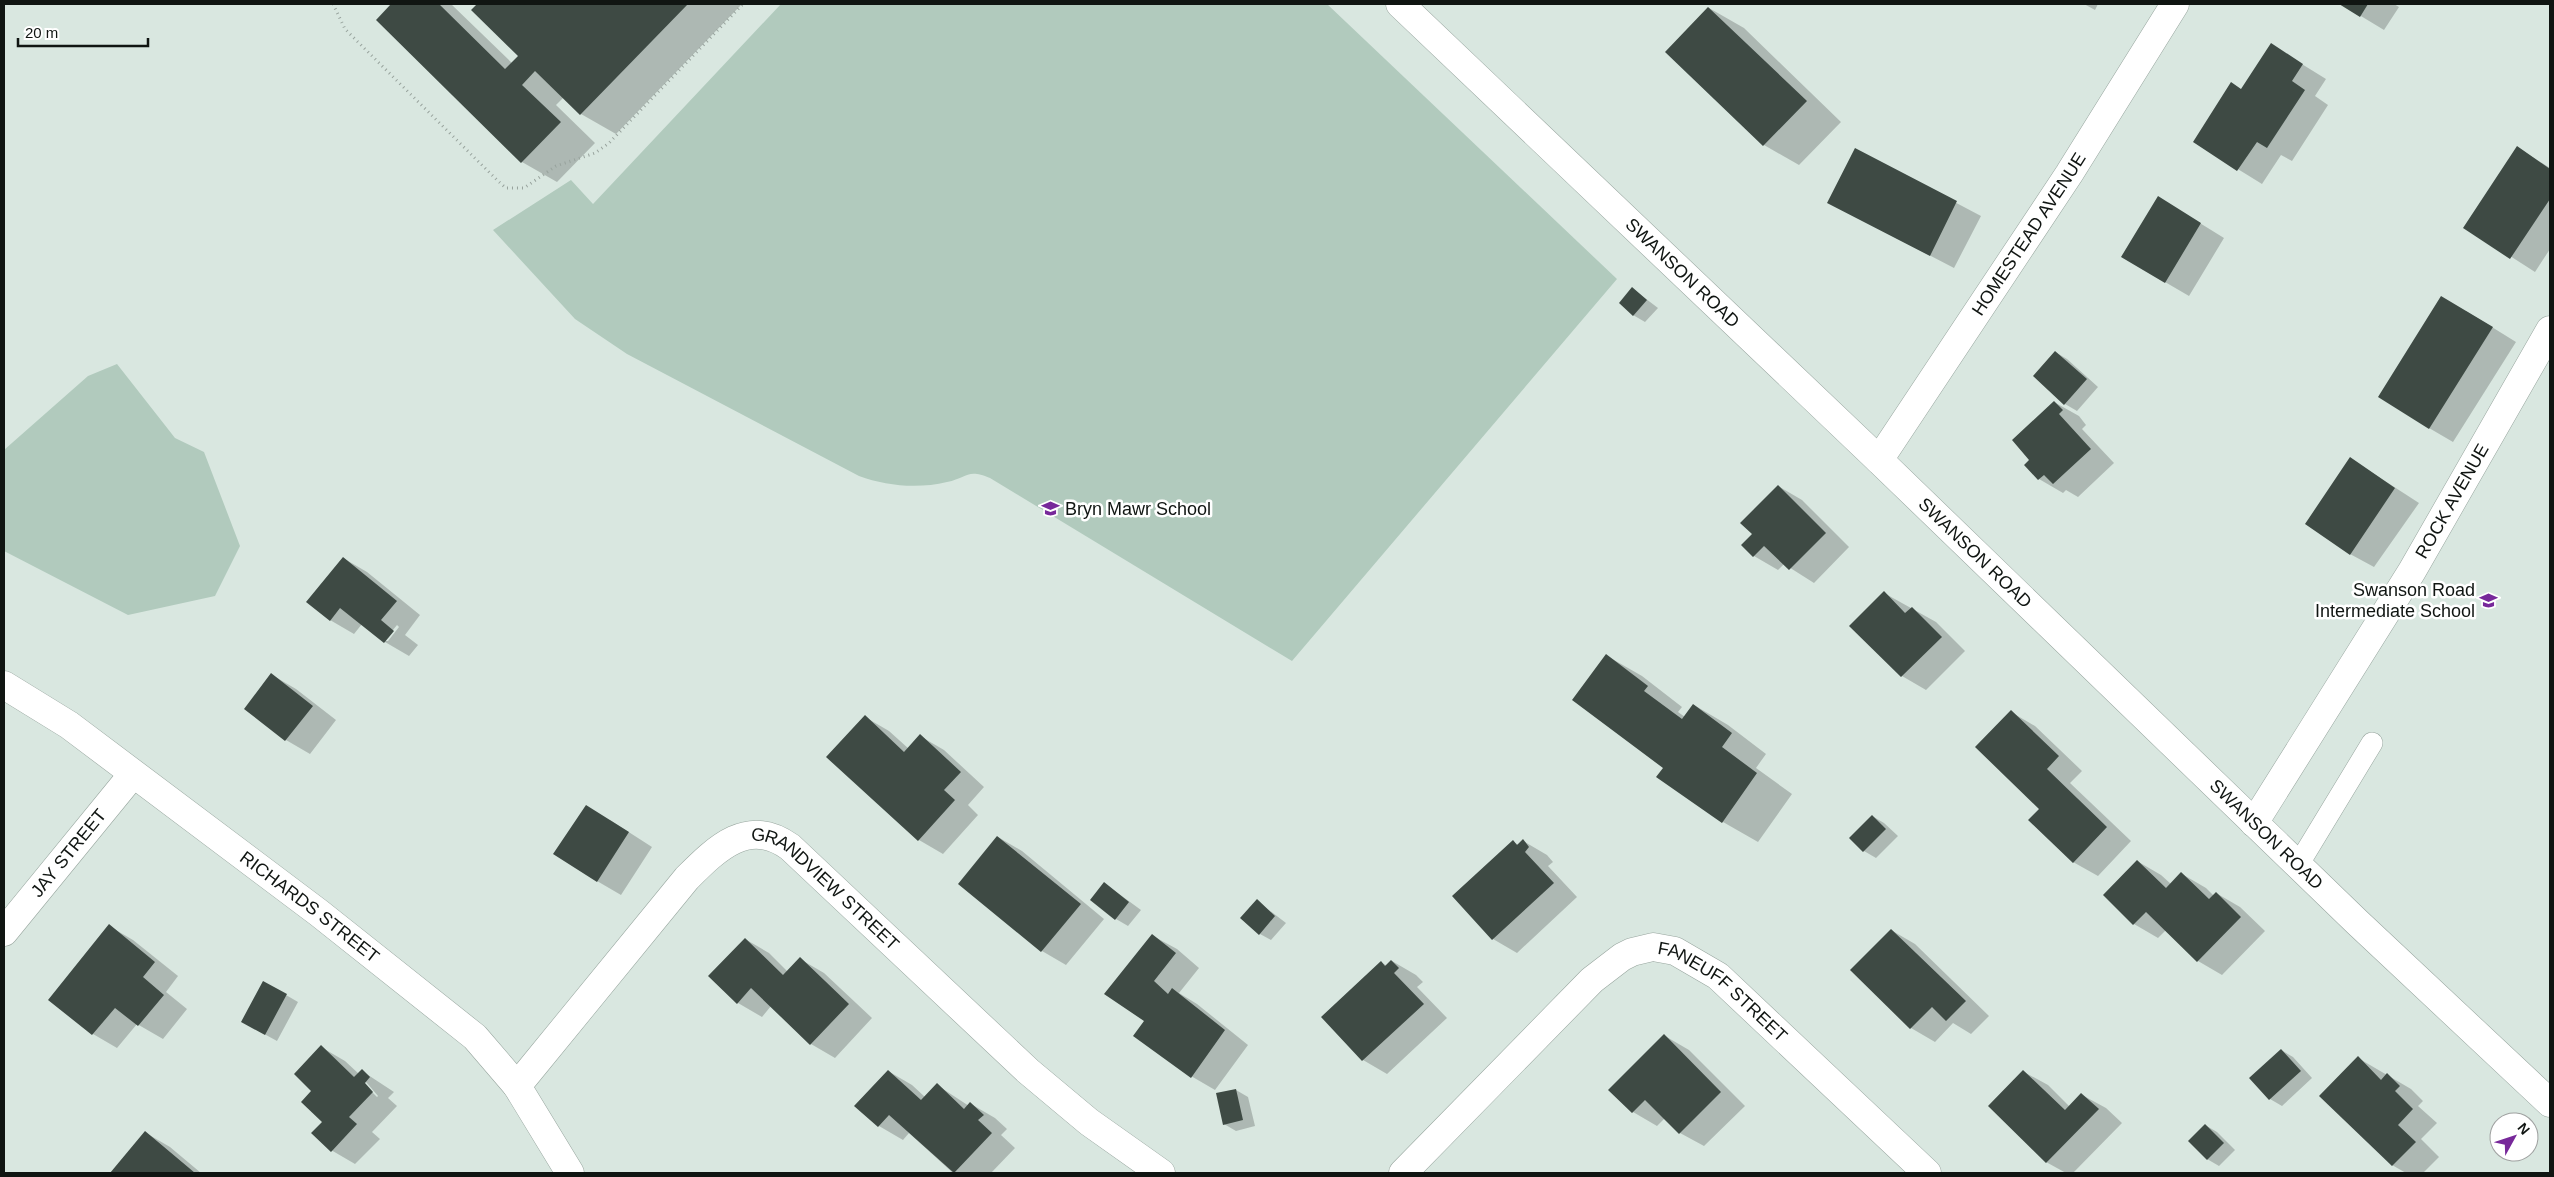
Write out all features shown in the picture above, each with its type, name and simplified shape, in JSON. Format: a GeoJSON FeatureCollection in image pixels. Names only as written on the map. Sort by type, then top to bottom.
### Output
{"type":"FeatureCollection","features":[{"type":"Feature","properties":{"kind":"street","name":"SWANSON ROAD"},"geometry":{"type":"LineString","coordinates":[[1400,4],[1879,460],[2254,823],[2550,1103]]}},
{"type":"Feature","properties":{"kind":"street","name":"HOMESTEAD AVENUE"},"geometry":{"type":"LineString","coordinates":[[1879,460],[2069,174],[2174,4]]}},
{"type":"Feature","properties":{"kind":"street","name":"ROCK AVENUE"},"geometry":{"type":"LineString","coordinates":[[2254,823],[2412,571],[2550,330]]}},
{"type":"Feature","properties":{"kind":"street","name":"RICHARDS STREET"},"geometry":{"type":"LineString","coordinates":[[4,685],[69,725],[441,1008],[475,1037],[517,1086],[570,1173]]}},
{"type":"Feature","properties":{"kind":"street","name":"JAY STREET"},"geometry":{"type":"LineString","coordinates":[[4,932],[133,774]]}},
{"type":"Feature","properties":{"kind":"street","name":"GRANDVIEW STREET"},"geometry":{"type":"LineString","coordinates":[[517,1086],[687,878],[705,860],[733,840],[749,835],[771,837],[790,847],[1028,1071],[1089,1122],[1161,1173]]}},
{"type":"Feature","properties":{"kind":"street","name":"FANEUFF STREET"},"geometry":{"type":"LineString","coordinates":[[1403,1173],[1592,980],[1622,957],[1653,947],[1675,951],[1718,976],[1927,1173]]}},
{"type":"Feature","properties":{"kind":"lane"},"geometry":{"type":"LineString","coordinates":[[2298,865],[2372,743]]}},
{"type":"Feature","properties":{"kind":"path"},"geometry":{"type":"LineString","coordinates":[[333,4],[345,29],[498,181],[506,188],[515,189],[524,188],[556,166],[595,153],[608,143],[743,4]]}},
{"type":"Feature","properties":{"kind":"green space"},"geometry":{"type":"Polygon","coordinates":[[[781,4],[1327,4],[1617,279],[1292,661],[990,478],[972,474],[947,482],[914,486],[880,482],[859,476],[627,354],[575,319],[493,230],[571,180],[593,204],[781,4]]]}},
{"type":"Feature","properties":{"kind":"green space"},"geometry":{"type":"Polygon","coordinates":[[[117,364],[175,438],[204,452],[240,546],[215,596],[128,615],[4,551],[4,450],[88,376],[117,364]]]}},
{"type":"Feature","properties":{"kind":"building"},"geometry":{"type":"Polygon","coordinates":[[[391,4],[439,4],[505,69],[518,56],[471,10],[477,4],[688,4],[580,115],[535,71],[522,85],[561,122],[521,163],[376,20],[391,4]]]}},
{"type":"Feature","properties":{"kind":"building"},"geometry":{"type":"Polygon","coordinates":[[[2339,4],[2368,4],[2360,17],[2339,4]]]}},
{"type":"Feature","properties":{"kind":"building"},"geometry":{"type":"Polygon","coordinates":[[[1708,7],[1807,101],[1763,146],[1665,52],[1708,7]]]}},
{"type":"Feature","properties":{"kind":"building"},"geometry":{"type":"Polygon","coordinates":[[[2271,43],[2303,64],[2292,81],[2305,90],[2267,148],[2257,142],[2237,171],[2193,142],[2231,82],[2241,89],[2271,43]]]}},
{"type":"Feature","properties":{"kind":"building"},"geometry":{"type":"Polygon","coordinates":[[[2517,146],[2550,169],[2550,199],[2510,259],[2463,228],[2517,146]]]}},
{"type":"Feature","properties":{"kind":"building"},"geometry":{"type":"Polygon","coordinates":[[[1855,148],[1957,201],[1930,256],[1827,203],[1855,148]]]}},
{"type":"Feature","properties":{"kind":"building"},"geometry":{"type":"Polygon","coordinates":[[[2158,196],[2201,223],[2165,283],[2121,257],[2158,196]]]}},
{"type":"Feature","properties":{"kind":"building"},"geometry":{"type":"Polygon","coordinates":[[[1632,287],[1647,300],[1633,316],[1619,303],[1632,287]]]}},
{"type":"Feature","properties":{"kind":"building"},"geometry":{"type":"Polygon","coordinates":[[[2441,296],[2493,327],[2429,429],[2378,397],[2441,296]]]}},
{"type":"Feature","properties":{"kind":"building"},"geometry":{"type":"Polygon","coordinates":[[[2055,351],[2087,379],[2064,405],[2033,376],[2055,351]]]}},
{"type":"Feature","properties":{"kind":"building"},"geometry":{"type":"Polygon","coordinates":[[[2054,401],[2063,410],[2059,414],[2091,449],[2053,484],[2044,475],[2038,480],[2024,465],[2029,460],[2012,440],[2054,401]]]}},
{"type":"Feature","properties":{"kind":"building"},"geometry":{"type":"Polygon","coordinates":[[[2350,457],[2395,488],[2350,555],[2305,524],[2350,457]]]}},
{"type":"Feature","properties":{"kind":"building"},"geometry":{"type":"Polygon","coordinates":[[[1778,485],[1826,533],[1789,570],[1764,546],[1753,557],[1741,545],[1752,534],[1740,523],[1778,485]]]}},
{"type":"Feature","properties":{"kind":"building"},"geometry":{"type":"Polygon","coordinates":[[[343,557],[397,601],[381,620],[394,631],[384,643],[340,608],[330,621],[306,602],[343,557]]]}},
{"type":"Feature","properties":{"kind":"building"},"geometry":{"type":"Polygon","coordinates":[[[1884,591],[1905,613],[1912,607],[1942,637],[1901,677],[1849,626],[1884,591]]]}},
{"type":"Feature","properties":{"kind":"building"},"geometry":{"type":"Polygon","coordinates":[[[1606,654],[1648,686],[1644,691],[1682,719],[1693,704],[1732,733],[1722,747],[1757,773],[1722,823],[1656,777],[1663,768],[1572,700],[1606,654]]]}},
{"type":"Feature","properties":{"kind":"building"},"geometry":{"type":"Polygon","coordinates":[[[271,673],[313,706],[285,741],[244,709],[271,673]]]}},
{"type":"Feature","properties":{"kind":"building"},"geometry":{"type":"Polygon","coordinates":[[[2011,710],[2059,756],[2047,769],[2107,827],[2073,863],[2028,820],[2039,809],[1975,747],[2011,710]]]}},
{"type":"Feature","properties":{"kind":"building"},"geometry":{"type":"Polygon","coordinates":[[[865,715],[904,752],[920,734],[961,772],[944,790],[955,800],[918,841],[826,757],[865,715]]]}},
{"type":"Feature","properties":{"kind":"building"},"geometry":{"type":"Polygon","coordinates":[[[586,805],[629,832],[597,882],[553,854],[586,805]]]}},
{"type":"Feature","properties":{"kind":"building"},"geometry":{"type":"Polygon","coordinates":[[[1872,815],[1886,829],[1863,852],[1849,838],[1872,815]]]}},
{"type":"Feature","properties":{"kind":"building"},"geometry":{"type":"Polygon","coordinates":[[[997,836],[1081,904],[1041,952],[958,884],[997,836]]]}},
{"type":"Feature","properties":{"kind":"building"},"geometry":{"type":"Polygon","coordinates":[[[1523,839],[1529,847],[1525,852],[1554,883],[1492,940],[1452,896],[1513,840],[1517,845],[1523,839]]]}},
{"type":"Feature","properties":{"kind":"building"},"geometry":{"type":"Polygon","coordinates":[[[2137,860],[2166,888],[2181,872],[2209,899],[2216,892],[2241,917],[2197,962],[2146,912],[2133,925],[2103,895],[2137,860]]]}},
{"type":"Feature","properties":{"kind":"building"},"geometry":{"type":"Polygon","coordinates":[[[1104,882],[1129,902],[1115,920],[1090,900],[1104,882]]]}},
{"type":"Feature","properties":{"kind":"building"},"geometry":{"type":"Polygon","coordinates":[[[1257,899],[1275,916],[1259,935],[1240,918],[1257,899]]]}},
{"type":"Feature","properties":{"kind":"building"},"geometry":{"type":"Polygon","coordinates":[[[109,924],[155,962],[143,977],[164,995],[138,1026],[115,1008],[92,1035],[48,1000],[109,924]]]}},
{"type":"Feature","properties":{"kind":"building"},"geometry":{"type":"Polygon","coordinates":[[[1891,929],[1966,1001],[1946,1021],[1932,1007],[1910,1029],[1850,970],[1891,929]]]}},
{"type":"Feature","properties":{"kind":"building"},"geometry":{"type":"Polygon","coordinates":[[[1152,934],[1176,953],[1154,981],[1168,994],[1172,988],[1225,1030],[1191,1078],[1133,1036],[1144,1021],[1104,994],[1152,934]]]}},
{"type":"Feature","properties":{"kind":"building"},"geometry":{"type":"Polygon","coordinates":[[[745,938],[783,975],[800,957],[849,1004],[810,1045],[751,988],[737,1004],[708,976],[745,938]]]}},
{"type":"Feature","properties":{"kind":"building"},"geometry":{"type":"Polygon","coordinates":[[[1391,960],[1399,968],[1394,973],[1424,1004],[1362,1061],[1321,1017],[1381,961],[1385,966],[1391,960]]]}},
{"type":"Feature","properties":{"kind":"building"},"geometry":{"type":"Polygon","coordinates":[[[263,981],[287,994],[265,1035],[241,1022],[263,981]]]}},
{"type":"Feature","properties":{"kind":"building"},"geometry":{"type":"Polygon","coordinates":[[[1664,1034],[1721,1092],[1679,1134],[1645,1100],[1632,1113],[1608,1090],[1664,1034]]]}},
{"type":"Feature","properties":{"kind":"building"},"geometry":{"type":"Polygon","coordinates":[[[321,1045],[354,1077],[362,1069],[370,1077],[365,1083],[373,1092],[349,1117],[357,1124],[331,1152],[311,1133],[322,1122],[301,1102],[311,1091],[294,1074],[321,1045]]]}},
{"type":"Feature","properties":{"kind":"building"},"geometry":{"type":"Polygon","coordinates":[[[2281,1049],[2301,1071],[2269,1100],[2249,1078],[2281,1049]]]}},
{"type":"Feature","properties":{"kind":"building"},"geometry":{"type":"Polygon","coordinates":[[[2358,1056],[2381,1080],[2387,1073],[2400,1086],[2395,1091],[2413,1109],[2398,1125],[2416,1142],[2392,1166],[2319,1096],[2358,1056]]]}},
{"type":"Feature","properties":{"kind":"building"},"geometry":{"type":"Polygon","coordinates":[[[888,1070],[921,1100],[937,1083],[964,1109],[970,1102],[984,1115],[978,1120],[992,1133],[954,1173],[889,1115],[878,1127],[854,1106],[888,1070]]]}},
{"type":"Feature","properties":{"kind":"building"},"geometry":{"type":"Polygon","coordinates":[[[2023,1070],[2065,1110],[2081,1093],[2099,1109],[2046,1163],[1988,1106],[2023,1070]]]}},
{"type":"Feature","properties":{"kind":"building"},"geometry":{"type":"Polygon","coordinates":[[[1236,1089],[1243,1120],[1223,1125],[1216,1093],[1236,1089]]]}},
{"type":"Feature","properties":{"kind":"building"},"geometry":{"type":"Polygon","coordinates":[[[2205,1124],[2224,1143],[2207,1160],[2188,1141],[2205,1124]]]}},
{"type":"Feature","properties":{"kind":"building"},"geometry":{"type":"Polygon","coordinates":[[[145,1131],[195,1173],[110,1173],[145,1131]]]}},
{"type":"Feature","properties":{"kind":"place","name":"Bryn Mawr School"},"geometry":{"type":"Point","coordinates":[1051,509]}},
{"type":"Feature","properties":{"kind":"place","name":"Swanson Road Intermediate School"},"geometry":{"type":"Point","coordinates":[2489,600]}}]}
